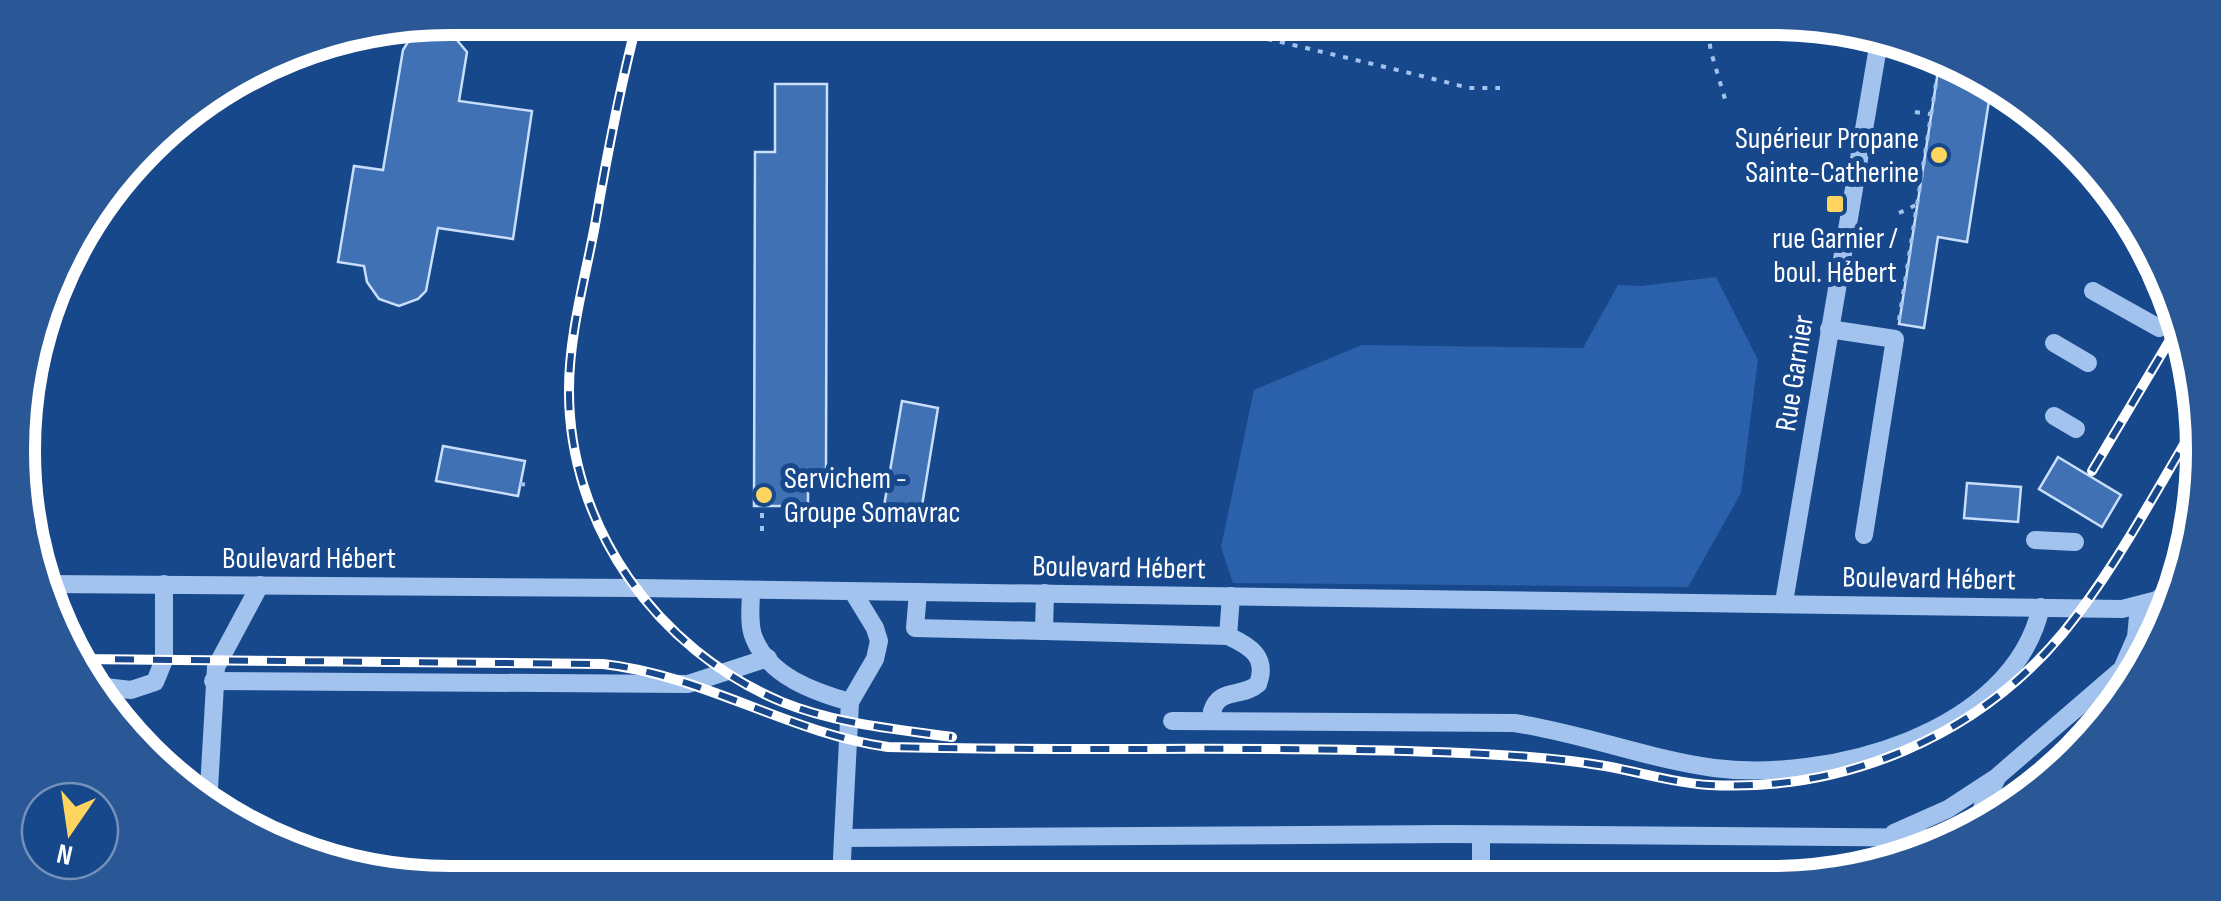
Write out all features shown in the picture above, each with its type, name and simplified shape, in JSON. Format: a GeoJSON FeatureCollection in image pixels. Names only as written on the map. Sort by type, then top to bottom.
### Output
{"type":"FeatureCollection","features":[{"type":"Feature","properties":{"kind":"street","name":"Rue Garnier"},"geometry":{"type":"LineString","coordinates":[[1784,602],[1878,49]]}},
{"type":"Feature","properties":{"kind":"street"},"geometry":{"type":"LineString","coordinates":[[2092,292],[2159,328]]}},
{"type":"Feature","properties":{"kind":"street"},"geometry":{"type":"LineString","coordinates":[[1829,330],[1895,339],[1864,535]]}},
{"type":"Feature","properties":{"kind":"street"},"geometry":{"type":"LineString","coordinates":[[2054,343],[2088,363]]}},
{"type":"Feature","properties":{"kind":"street"},"geometry":{"type":"LineString","coordinates":[[2054,416],[2076,429]]}},
{"type":"Feature","properties":{"kind":"street"},"geometry":{"type":"LineString","coordinates":[[2035,540],[2076,542]]}},
{"type":"Feature","properties":{"kind":"street","name":"Boulevard Hébert"},"geometry":{"type":"LineString","coordinates":[[57,584],[2041,608],[2139,606],[2158,599]]}},
{"type":"Feature","properties":{"kind":"street"},"geometry":{"type":"LineString","coordinates":[[110,688],[131,690],[155,682],[164,660],[164,584]]}},
{"type":"Feature","properties":{"kind":"street"},"geometry":{"type":"LineString","coordinates":[[209,788],[214,681],[219,660],[260,585]]}},
{"type":"Feature","properties":{"kind":"street"},"geometry":{"type":"LineString","coordinates":[[751,590],[754,638],[768,658],[812,691],[850,702]]}},
{"type":"Feature","properties":{"kind":"street"},"geometry":{"type":"LineString","coordinates":[[842,866],[850,702],[874,659],[879,641],[853,592]]}},
{"type":"Feature","properties":{"kind":"street"},"geometry":{"type":"LineString","coordinates":[[918,592],[915,628],[1228,636],[1251,646],[1261,662],[1262,674],[1250,691],[1223,695],[1215,701],[1212,711],[1216,721]]}},
{"type":"Feature","properties":{"kind":"street"},"geometry":{"type":"LineString","coordinates":[[1044,631],[1046,593]]}},
{"type":"Feature","properties":{"kind":"street"},"geometry":{"type":"LineString","coordinates":[[1228,636],[1230,596]]}},
{"type":"Feature","properties":{"kind":"street"},"geometry":{"type":"LineString","coordinates":[[2119,676],[2136,637],[2139,606]]}},
{"type":"Feature","properties":{"kind":"street"},"geometry":{"type":"LineString","coordinates":[[1172,722],[1514,723],[1566,731],[1680,762],[1718,768],[1816,767],[1865,756],[1952,719],[1994,688],[2018,661],[2036,632],[2041,608]]}},
{"type":"Feature","properties":{"kind":"street"},"geometry":{"type":"LineString","coordinates":[[214,681],[688,684],[768,658]]}},
{"type":"Feature","properties":{"kind":"street"},"geometry":{"type":"LineString","coordinates":[[1876,838],[1948,809],[1998,776],[2122,669]]}},
{"type":"Feature","properties":{"kind":"street"},"geometry":{"type":"LineString","coordinates":[[1983,807],[1998,776]]}},
{"type":"Feature","properties":{"kind":"street"},"geometry":{"type":"LineString","coordinates":[[1480,866],[1481,835]]}},
{"type":"Feature","properties":{"kind":"street"},"geometry":{"type":"LineString","coordinates":[[843,838],[1920,838]]}},
{"type":"Feature","properties":{"kind":"path"},"geometry":{"type":"LineString","coordinates":[[1250,35],[1470,88],[1500,88]]}},
{"type":"Feature","properties":{"kind":"path"},"geometry":{"type":"LineString","coordinates":[[1708,35],[1726,99]]}},
{"type":"Feature","properties":{"kind":"path"},"geometry":{"type":"LineString","coordinates":[[1899,324],[1938,71]]}},
{"type":"Feature","properties":{"kind":"path"},"geometry":{"type":"LineString","coordinates":[[1915,112],[1932,115]]}},
{"type":"Feature","properties":{"kind":"path"},"geometry":{"type":"LineString","coordinates":[[1899,213],[1918,204]]}},
{"type":"Feature","properties":{"kind":"path"},"geometry":{"type":"LineString","coordinates":[[520,484],[530,486]]}},
{"type":"Feature","properties":{"kind":"path"},"geometry":{"type":"LineString","coordinates":[[762,506],[762,531]]}},
{"type":"Feature","properties":{"kind":"path"},"geometry":{"type":"LineString","coordinates":[[911,511],[931,512]]}},
{"type":"Feature","properties":{"kind":"shaded area"},"geometry":{"type":"Polygon","coordinates":[[[1716,277],[1758,360],[1741,493],[1688,587],[1233,583],[1221,547],[1254,390],[1362,345],[1583,348],[1618,285],[1716,277]]]}},
{"type":"Feature","properties":{"kind":"building"},"geometry":{"type":"Polygon","coordinates":[[[453,35],[467,52],[459,101],[532,111],[513,239],[438,228],[426,291],[418,299],[399,306],[379,299],[367,282],[364,266],[338,262],[354,166],[383,170],[403,50],[411,37],[453,35]]]}},
{"type":"Feature","properties":{"kind":"building"},"geometry":{"type":"Polygon","coordinates":[[[1938,71],[1989,98],[1967,242],[1938,237],[1924,328],[1899,324],[1938,71]]]}},
{"type":"Feature","properties":{"kind":"building"},"geometry":{"type":"Polygon","coordinates":[[[775,84],[827,84],[826,472],[808,472],[808,506],[754,506],[755,152],[775,152],[775,84]]]}},
{"type":"Feature","properties":{"kind":"building"},"geometry":{"type":"Polygon","coordinates":[[[902,401],[938,408],[921,512],[884,506],[902,401]]]}},
{"type":"Feature","properties":{"kind":"building"},"geometry":{"type":"Polygon","coordinates":[[[443,446],[525,461],[518,496],[436,481],[443,446]]]}},
{"type":"Feature","properties":{"kind":"building"},"geometry":{"type":"Polygon","coordinates":[[[2058,457],[2121,495],[2102,527],[2039,489],[2058,457]]]}},
{"type":"Feature","properties":{"kind":"building"},"geometry":{"type":"Polygon","coordinates":[[[1967,483],[2021,487],[2018,522],[1964,518],[1967,483]]]}},
{"type":"Feature","properties":{"kind":"railway"},"geometry":{"type":"LineString","coordinates":[[634,35],[578,307],[570,369],[573,440],[584,488],[603,535],[628,577],[659,616],[696,650],[737,679],[782,702],[823,716],[952,737]]}},
{"type":"Feature","properties":{"kind":"railway"},"geometry":{"type":"LineString","coordinates":[[2092,471],[2171,339]]}},
{"type":"Feature","properties":{"kind":"railway"},"geometry":{"type":"LineString","coordinates":[[92,659],[603,664],[676,680],[816,730],[888,747],[1462,753],[1570,761],[1696,784],[1759,785],[1809,779],[1904,751],[1949,729],[1990,702],[2029,670],[2063,633],[2136,527],[2186,442]]}},
{"type":"Feature","properties":{"kind":"place","name":"Supérieur Propane Sainte-Catherine"},"geometry":{"type":"Point","coordinates":[1939,155]}},
{"type":"Feature","properties":{"kind":"place","name":"rue Garnier / boul. Hébert"},"geometry":{"type":"Point","coordinates":[1835,204]}},
{"type":"Feature","properties":{"kind":"place","name":"Servichem - Groupe Somavrac"},"geometry":{"type":"Point","coordinates":[764,495]}}]}
